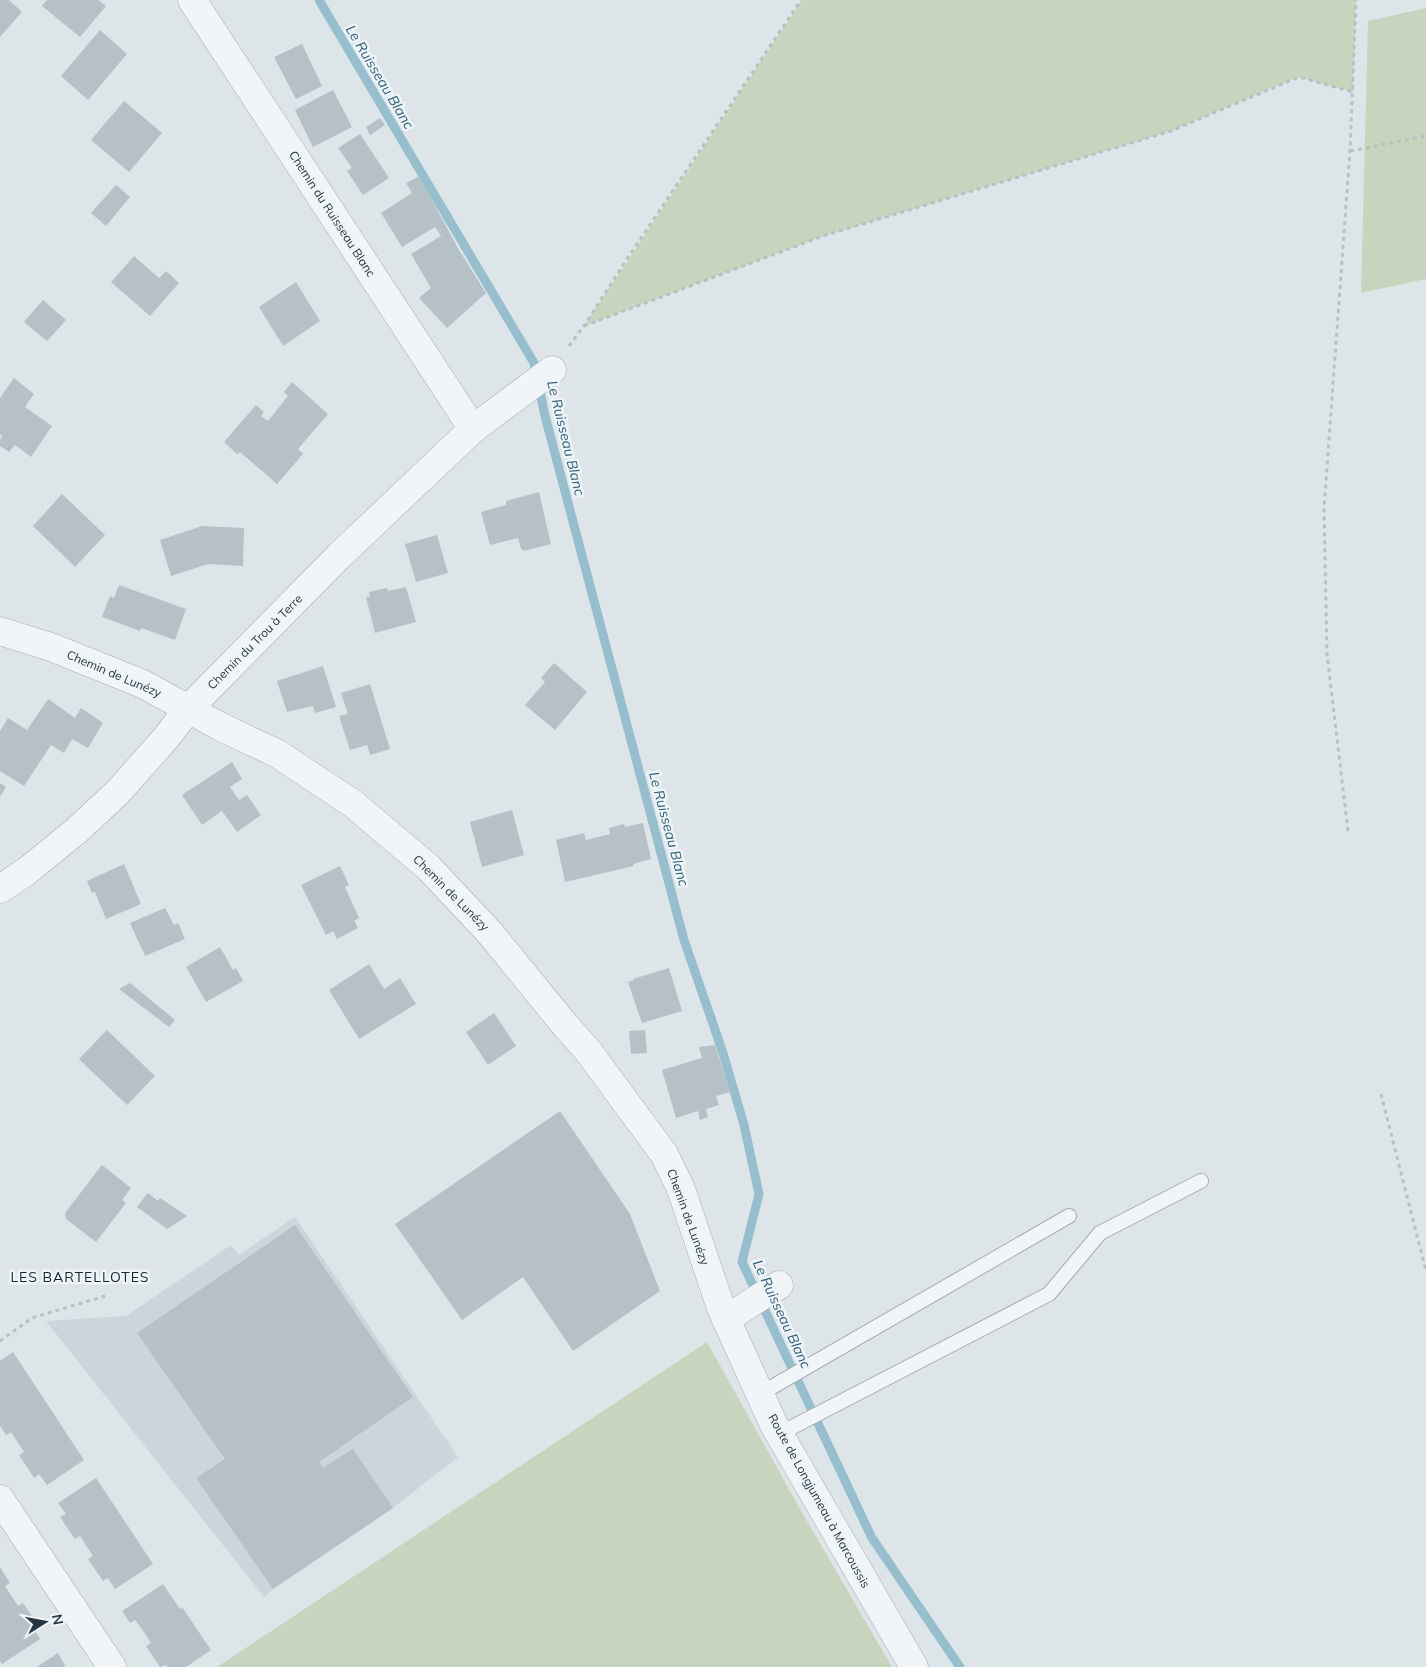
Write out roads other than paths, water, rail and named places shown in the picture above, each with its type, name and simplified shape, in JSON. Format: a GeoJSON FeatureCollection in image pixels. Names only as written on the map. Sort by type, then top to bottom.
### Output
{"type":"FeatureCollection","features":[{"type":"Feature","properties":{"kind":"street","name":"Chemin du Ruisseau Blanc"},"geometry":{"type":"LineString","coordinates":[[192,0],[473,429]]}},
{"type":"Feature","properties":{"kind":"street","name":"Chemin du Trou à Terre"},"geometry":{"type":"LineString","coordinates":[[0,889],[27,871],[76,831],[116,793],[165,739],[189,708],[340,555],[473,429],[552,370]]}},
{"type":"Feature","properties":{"kind":"street","name":"Chemin de Lunézy"},"geometry":{"type":"LineString","coordinates":[[0,630],[51,647],[144,684],[221,727],[278,754],[352,803],[428,867],[490,933],[588,1051],[664,1154],[681,1189],[721,1308],[729,1325]]}},
{"type":"Feature","properties":{"kind":"street"},"geometry":{"type":"LineString","coordinates":[[729,1325],[779,1285]]}},
{"type":"Feature","properties":{"kind":"street","name":"Route de Longjumeau à Marcoussis"},"geometry":{"type":"LineString","coordinates":[[729,1325],[779,1434],[914,1667]]}},
{"type":"Feature","properties":{"kind":"street"},"geometry":{"type":"LineString","coordinates":[[4,1514],[112,1667]]}},
{"type":"Feature","properties":{"kind":"lane"},"geometry":{"type":"LineString","coordinates":[[779,1434],[1049,1294],[1100,1233],[1201,1181]]}},
{"type":"Feature","properties":{"kind":"lane"},"geometry":{"type":"LineString","coordinates":[[760,1394],[1069,1216]]}},
{"type":"Feature","properties":{"kind":"waterway","name":"Le Ruisseau Blanc"},"geometry":{"type":"LineString","coordinates":[[319,0],[534,363],[545,416],[684,940],[723,1053],[744,1125],[759,1194],[742,1262],[872,1538],[960,1667]]}},
{"type":"Feature","properties":{"kind":"district","name":"LES BARTELLOTES"},"geometry":{"type":"Point","coordinates":[80,1277]}}]}
